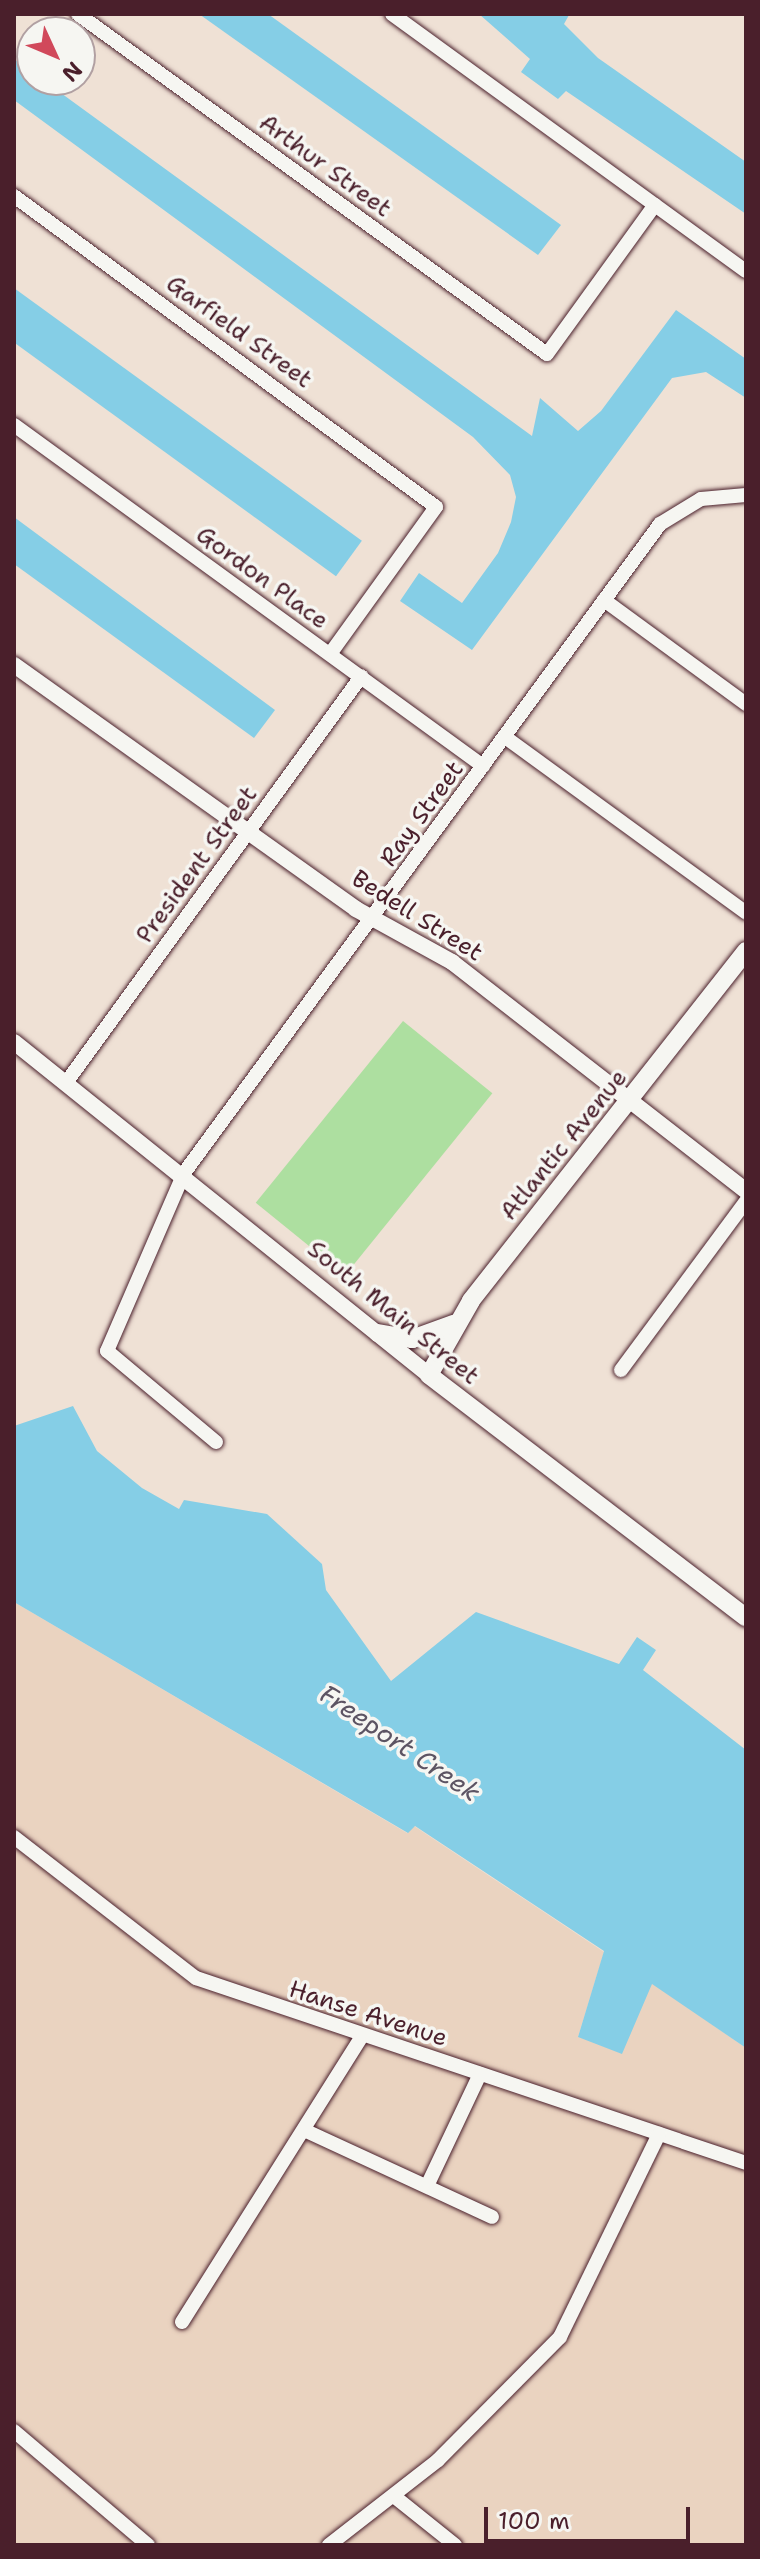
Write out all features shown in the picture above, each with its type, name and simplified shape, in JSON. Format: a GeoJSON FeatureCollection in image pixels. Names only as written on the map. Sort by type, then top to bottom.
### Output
{"type":"FeatureCollection","features":[{"type":"Feature","properties":{"kind":"main road","name":"Atlantic Avenue"},"geometry":{"type":"LineString","coordinates":[[429,1375],[455,1322],[746,951]]}},
{"type":"Feature","properties":{"kind":"main road"},"geometry":{"type":"LineString","coordinates":[[378,1333],[412,1339],[455,1322]]}},
{"type":"Feature","properties":{"kind":"main road","name":"South Main Street"},"geometry":{"type":"LineString","coordinates":[[429,1375],[746,1617]]}},
{"type":"Feature","properties":{"kind":"street","name":"Arthur Street"},"geometry":{"type":"LineString","coordinates":[[78,14],[547,354],[655,205]]}},
{"type":"Feature","properties":{"kind":"street"},"geometry":{"type":"LineString","coordinates":[[392,14],[746,271]]}},
{"type":"Feature","properties":{"kind":"street","name":"Garfield Street"},"geometry":{"type":"LineString","coordinates":[[14,196],[436,507],[330,654]]}},
{"type":"Feature","properties":{"kind":"street","name":"Gordon Place"},"geometry":{"type":"LineString","coordinates":[[14,425],[483,766]]}},
{"type":"Feature","properties":{"kind":"street","name":"Ray Street"},"geometry":{"type":"LineString","coordinates":[[216,1442],[107,1351],[184,1173],[667,516],[701,499],[746,495]]}},
{"type":"Feature","properties":{"kind":"street"},"geometry":{"type":"LineString","coordinates":[[604,600],[746,704]]}},
{"type":"Feature","properties":{"kind":"street","name":"Bedell Street"},"geometry":{"type":"LineString","coordinates":[[14,665],[248,833],[373,918],[452,962],[628,1103],[746,1191]]}},
{"type":"Feature","properties":{"kind":"street","name":"President Street"},"geometry":{"type":"LineString","coordinates":[[68,1080],[361,676]]}},
{"type":"Feature","properties":{"kind":"street"},"geometry":{"type":"LineString","coordinates":[[505,737],[746,913]]}},
{"type":"Feature","properties":{"kind":"street","name":"South Main Street"},"geometry":{"type":"LineString","coordinates":[[14,1042],[68,1080],[184,1173],[429,1375]]}},
{"type":"Feature","properties":{"kind":"street"},"geometry":{"type":"LineString","coordinates":[[621,1370],[746,1201]]}},
{"type":"Feature","properties":{"kind":"street","name":"Hanse Avenue"},"geometry":{"type":"LineString","coordinates":[[14,1837],[171,1965],[363,2035],[746,2163]]}},
{"type":"Feature","properties":{"kind":"street"},"geometry":{"type":"LineString","coordinates":[[182,2322],[363,2035]]}},
{"type":"Feature","properties":{"kind":"street"},"geometry":{"type":"LineString","coordinates":[[427,2186],[480,2074]]}},
{"type":"Feature","properties":{"kind":"street"},"geometry":{"type":"LineString","coordinates":[[304,2130],[492,2217]]}},
{"type":"Feature","properties":{"kind":"street"},"geometry":{"type":"LineString","coordinates":[[329,2545],[395,2497],[560,2337],[659,2134]]}},
{"type":"Feature","properties":{"kind":"street"},"geometry":{"type":"LineString","coordinates":[[14,2431],[148,2545]]}},
{"type":"Feature","properties":{"kind":"street"},"geometry":{"type":"LineString","coordinates":[[395,2497],[455,2545]]}},
{"type":"Feature","properties":{"kind":"shaded area"},"geometry":{"type":"Polygon","coordinates":[[[14,1602],[407,1833],[414,1826],[604,1952],[578,2037],[652,1983],[746,2048],[746,2545],[14,2545],[14,1602]]]}},
{"type":"Feature","properties":{"kind":"green space"},"geometry":{"type":"Polygon","coordinates":[[[403,1021],[492,1093],[345,1275],[256,1203],[403,1021]]]}},
{"type":"Feature","properties":{"kind":"water"},"geometry":{"type":"Polygon","coordinates":[[[199,14],[268,14],[561,225],[538,255],[199,14]]]}},
{"type":"Feature","properties":{"kind":"water"},"geometry":{"type":"Polygon","coordinates":[[[479,14],[569,15],[564,24],[598,58],[746,162],[746,214],[566,91],[558,99],[521,72],[530,59],[479,14]]]}},
{"type":"Feature","properties":{"kind":"water"},"geometry":{"type":"Polygon","coordinates":[[[14,59],[16,96],[65,96],[532,436],[540,398],[578,431],[601,411],[676,310],[746,359],[746,398],[706,372],[672,378],[472,650],[400,601],[419,573],[462,603],[498,553],[511,522],[516,497],[510,475],[473,437],[14,100],[14,59]]]}},
{"type":"Feature","properties":{"kind":"water"},"geometry":{"type":"Polygon","coordinates":[[[14,288],[362,541],[336,576],[14,342],[14,288]]]}},
{"type":"Feature","properties":{"kind":"water"},"geometry":{"type":"Polygon","coordinates":[[[14,517],[275,710],[254,738],[14,564],[14,517]]]}},
{"type":"Feature","properties":{"kind":"water","name":"Freeport Creek"},"geometry":{"type":"Polygon","coordinates":[[[73,1406],[97,1451],[142,1488],[179,1509],[184,1500],[267,1514],[322,1564],[326,1590],[391,1681],[476,1612],[619,1664],[637,1637],[656,1650],[643,1670],[746,1750],[746,2048],[652,1984],[622,2054],[578,2037],[604,1951],[415,1826],[408,1833],[14,1602],[14,1426],[73,1406]]]}}]}
